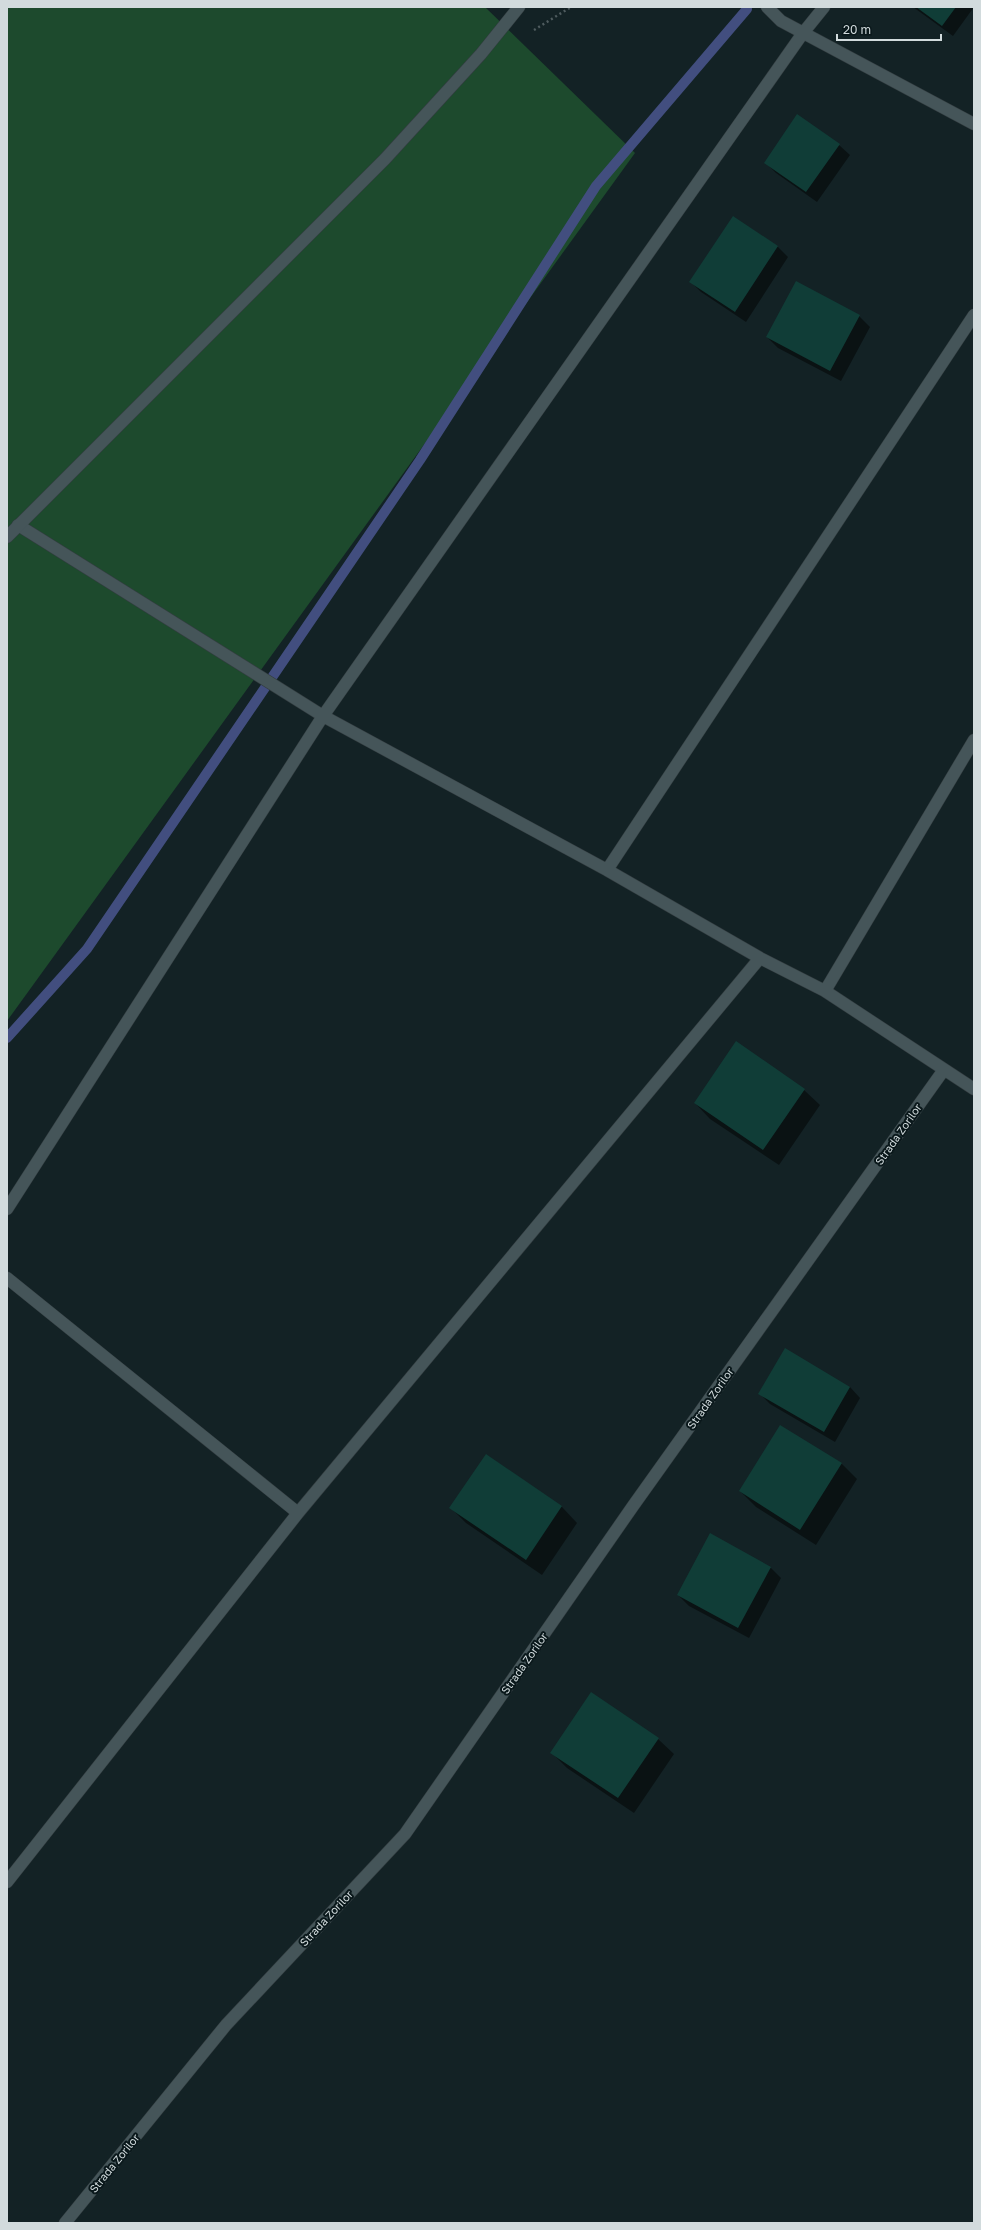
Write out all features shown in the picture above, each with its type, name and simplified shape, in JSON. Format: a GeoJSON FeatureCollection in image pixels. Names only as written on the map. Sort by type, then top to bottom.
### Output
{"type":"FeatureCollection","features":[{"type":"Feature","properties":{"kind":"street"},"geometry":{"type":"LineString","coordinates":[[7,536],[385,160],[481,54],[518,7]]}},
{"type":"Feature","properties":{"kind":"street"},"geometry":{"type":"LineString","coordinates":[[767,7],[781,21],[974,124]]}},
{"type":"Feature","properties":{"kind":"street"},"geometry":{"type":"LineString","coordinates":[[7,1209],[324,716],[803,33],[824,7]]}},
{"type":"Feature","properties":{"kind":"street"},"geometry":{"type":"LineString","coordinates":[[607,870],[974,315]]}},
{"type":"Feature","properties":{"kind":"street"},"geometry":{"type":"LineString","coordinates":[[18,525],[288,692],[324,716],[607,870],[760,958],[825,991],[943,1071],[974,1089]]}},
{"type":"Feature","properties":{"kind":"street"},"geometry":{"type":"LineString","coordinates":[[825,991],[974,740]]}},
{"type":"Feature","properties":{"kind":"street"},"geometry":{"type":"LineString","coordinates":[[7,1882],[298,1513],[760,958]]}},
{"type":"Feature","properties":{"kind":"street","name":"Strada Zorilor"},"geometry":{"type":"LineString","coordinates":[[65,2223],[226,2025],[405,1834],[633,1506],[943,1071]]}},
{"type":"Feature","properties":{"kind":"street"},"geometry":{"type":"LineString","coordinates":[[7,1278],[298,1513]]}},
{"type":"Feature","properties":{"kind":"green space"},"geometry":{"type":"Polygon","coordinates":[[[7,7],[485,7],[635,153],[7,1021],[7,7]]]}},
{"type":"Feature","properties":{"kind":"building"},"geometry":{"type":"Polygon","coordinates":[[[916,7],[956,7],[942,26],[916,7]]]}},
{"type":"Feature","properties":{"kind":"building"},"geometry":{"type":"Polygon","coordinates":[[[797,114],[840,144],[806,192],[764,163],[797,114]]]}},
{"type":"Feature","properties":{"kind":"building"},"geometry":{"type":"Polygon","coordinates":[[[733,216],[778,246],[735,312],[689,282],[733,216]]]}},
{"type":"Feature","properties":{"kind":"building"},"geometry":{"type":"Polygon","coordinates":[[[796,281],[860,315],[830,371],[766,337],[796,281]]]}},
{"type":"Feature","properties":{"kind":"building"},"geometry":{"type":"Polygon","coordinates":[[[736,1041],[805,1089],[763,1150],[694,1103],[736,1041]]]}},
{"type":"Feature","properties":{"kind":"building"},"geometry":{"type":"Polygon","coordinates":[[[785,1348],[850,1387],[824,1432],[758,1394],[785,1348]]]}},
{"type":"Feature","properties":{"kind":"building"},"geometry":{"type":"Polygon","coordinates":[[[780,1425],[842,1463],[800,1530],[739,1491],[780,1425]]]}},
{"type":"Feature","properties":{"kind":"building"},"geometry":{"type":"Polygon","coordinates":[[[486,1454],[562,1506],[526,1560],[449,1508],[486,1454]]]}},
{"type":"Feature","properties":{"kind":"building"},"geometry":{"type":"Polygon","coordinates":[[[710,1533],[771,1567],[738,1628],[677,1595],[710,1533]]]}},
{"type":"Feature","properties":{"kind":"building"},"geometry":{"type":"Polygon","coordinates":[[[591,1692],[659,1738],[618,1798],[550,1753],[591,1692]]]}},
{"type":"Feature","properties":{"kind":"waterway"},"geometry":{"type":"LineString","coordinates":[[7,1038],[87,949],[420,460],[596,186],[747,9]]}}]}
